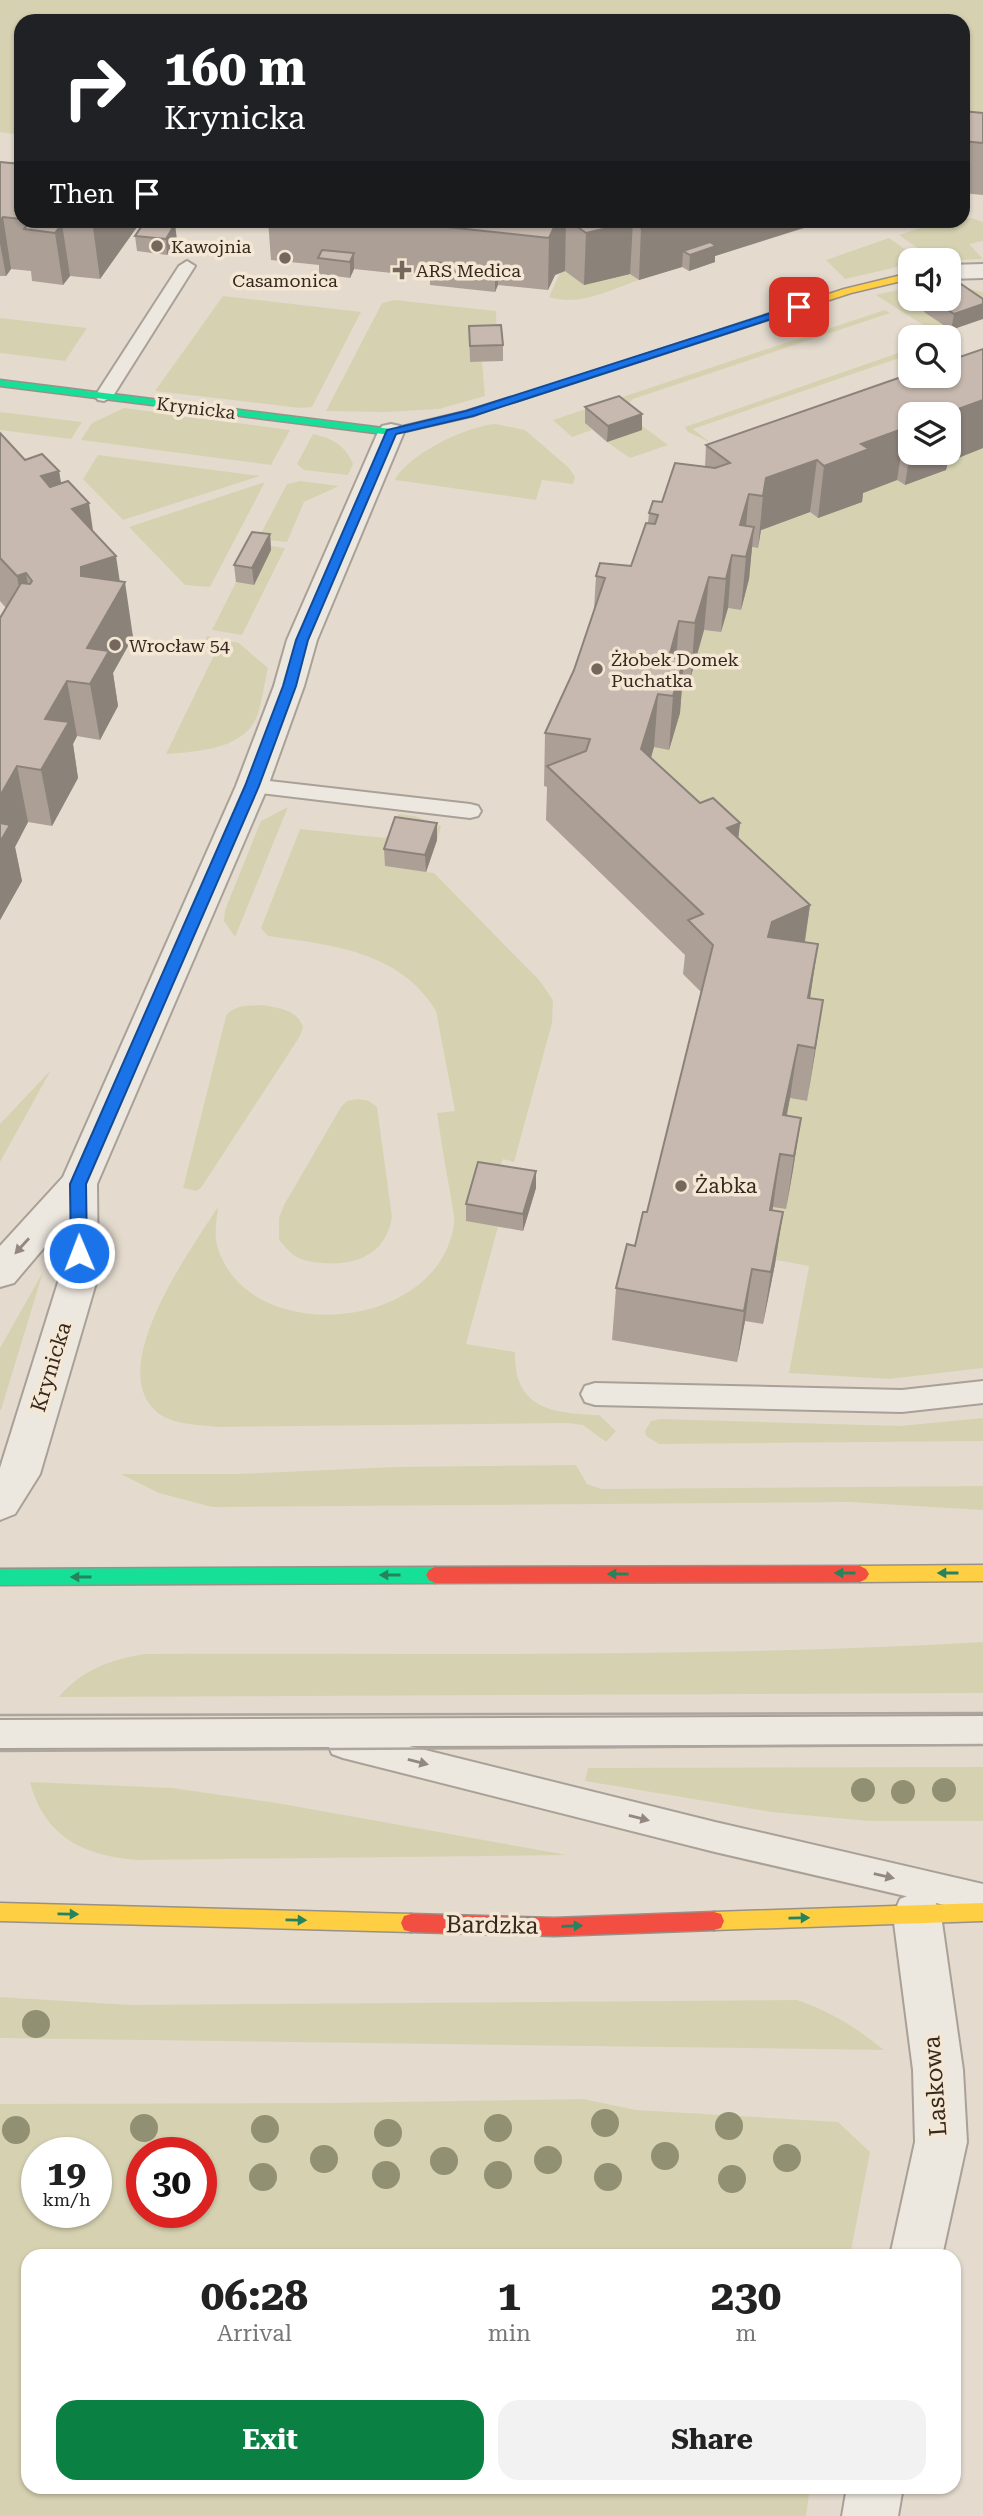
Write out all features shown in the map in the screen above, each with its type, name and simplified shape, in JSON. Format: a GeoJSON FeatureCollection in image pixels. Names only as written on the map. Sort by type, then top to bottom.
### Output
{"type":"FeatureCollection","features":[{"type":"Feature","properties":{"kind":"main road","name":"Krynicka"},"geometry":{"type":"LineString","coordinates":[[0,383],[391,432],[469,414],[848,291],[898,279]]}},
{"type":"Feature","properties":{"kind":"main road"},"geometry":{"type":"LineString","coordinates":[[0,1577],[983,1573]]}},
{"type":"Feature","properties":{"kind":"main road","name":"Bardzka"},"geometry":{"type":"LineString","coordinates":[[0,1912],[554,1927],[983,1912]]}},
{"type":"Feature","properties":{"kind":"street"},"geometry":{"type":"LineString","coordinates":[[961,272],[983,271]]}},
{"type":"Feature","properties":{"kind":"street","name":"Krynicka"},"geometry":{"type":"LineString","coordinates":[[0,1272],[78,1184],[252,786],[289,686],[302,640],[391,432]]}},
{"type":"Feature","properties":{"kind":"street","name":"Krynicka"},"geometry":{"type":"LineString","coordinates":[[0,1502],[19,1475],[79,1276],[78,1184]]}},
{"type":"Feature","properties":{"kind":"street","name":"Laskowa"},"geometry":{"type":"LineString","coordinates":[[917,1915],[938,2070],[941,2142],[918,2249]]}},
{"type":"Feature","properties":{"kind":"street"},"geometry":{"type":"LineString","coordinates":[[870,2516],[874,2494]]}},
{"type":"Feature","properties":{"kind":"lane"},"geometry":{"type":"LineString","coordinates":[[104,396],[187,266]]}},
{"type":"Feature","properties":{"kind":"lane"},"geometry":{"type":"LineString","coordinates":[[252,786],[470,811]]}},
{"type":"Feature","properties":{"kind":"lane"},"geometry":{"type":"LineString","coordinates":[[595,1394],[901,1401],[983,1392]]}},
{"type":"Feature","properties":{"kind":"lane"},"geometry":{"type":"LineString","coordinates":[[0,1734],[983,1730]]}},
{"type":"Feature","properties":{"kind":"lane"},"geometry":{"type":"LineString","coordinates":[[304,1734],[715,1837],[983,1899]]}},
{"type":"Feature","properties":{"kind":"shaded area"},"geometry":{"type":"Polygon","coordinates":[[[0,0],[983,0],[983,164],[970,163],[970,14],[14,14],[14,134],[0,132],[0,0]]]}},
{"type":"Feature","properties":{"kind":"shaded area"},"geometry":{"type":"Polygon","coordinates":[[[970,218],[983,222],[983,241],[969,244],[983,259],[961,260],[961,248],[918,248],[899,235],[921,228],[970,228],[970,218]]]}},
{"type":"Feature","properties":{"kind":"shaded area"},"geometry":{"type":"Polygon","coordinates":[[[889,238],[903,248],[898,248],[898,267],[845,279],[826,260],[889,238]]]}},
{"type":"Feature","properties":{"kind":"shaded area"},"geometry":{"type":"Polygon","coordinates":[[[560,273],[630,274],[639,280],[583,299],[561,300],[549,297],[560,273]]]}},
{"type":"Feature","properties":{"kind":"shaded area"},"geometry":{"type":"Polygon","coordinates":[[[961,287],[983,292],[983,317],[961,326],[923,325],[901,311],[961,311],[961,287]]]}},
{"type":"Feature","properties":{"kind":"shaded area"},"geometry":{"type":"Polygon","coordinates":[[[898,290],[898,309],[876,295],[898,290]]]}},
{"type":"Feature","properties":{"kind":"shaded area"},"geometry":{"type":"Polygon","coordinates":[[[223,296],[361,312],[312,407],[300,408],[155,391],[223,296]]]}},
{"type":"Feature","properties":{"kind":"shaded area"},"geometry":{"type":"Polygon","coordinates":[[[394,300],[496,311],[497,341],[470,362],[482,362],[485,396],[439,409],[326,411],[382,303],[394,300]]]}},
{"type":"Feature","properties":{"kind":"shaded area"},"geometry":{"type":"Polygon","coordinates":[[[885,310],[890,313],[633,399],[621,410],[668,445],[630,458],[607,442],[641,430],[586,423],[592,430],[572,437],[553,420],[885,310]]]}},
{"type":"Feature","properties":{"kind":"shaded area"},"geometry":{"type":"Polygon","coordinates":[[[0,318],[87,328],[65,361],[0,353],[0,318]]]}},
{"type":"Feature","properties":{"kind":"shaded area"},"geometry":{"type":"Polygon","coordinates":[[[898,353],[898,358],[693,429],[711,443],[688,432],[685,427],[898,353]]]}},
{"type":"Feature","properties":{"kind":"shaded area"},"geometry":{"type":"Polygon","coordinates":[[[124,408],[290,430],[271,465],[81,440],[92,423],[124,408]]]}},
{"type":"Feature","properties":{"kind":"shaded area"},"geometry":{"type":"Polygon","coordinates":[[[0,412],[82,422],[71,439],[0,430],[0,412]]]}},
{"type":"Feature","properties":{"kind":"shaded area"},"geometry":{"type":"Polygon","coordinates":[[[496,424],[525,430],[569,468],[575,477],[573,484],[542,480],[536,500],[395,480],[412,461],[440,443],[470,430],[496,424]]]}},
{"type":"Feature","properties":{"kind":"shaded area"},"geometry":{"type":"Polygon","coordinates":[[[313,434],[332,440],[342,447],[353,464],[348,475],[304,470],[297,464],[313,434]]]}},
{"type":"Feature","properties":{"kind":"shaded area"},"geometry":{"type":"Polygon","coordinates":[[[983,448],[983,1368],[889,1379],[789,1373],[809,1266],[776,1260],[775,1264],[763,1262],[773,1207],[786,1208],[793,1171],[775,1168],[790,1098],[807,1101],[639,801],[665,710],[704,630],[721,631],[728,608],[741,610],[749,580],[744,546],[758,548],[761,530],[810,512],[818,518],[861,502],[854,496],[897,480],[905,485],[945,471],[938,465],[961,465],[961,456],[983,448]]]}},
{"type":"Feature","properties":{"kind":"shaded area"},"geometry":{"type":"Polygon","coordinates":[[[98,455],[260,476],[123,520],[83,479],[98,455]]]}},
{"type":"Feature","properties":{"kind":"shaded area"},"geometry":{"type":"Polygon","coordinates":[[[300,481],[339,486],[304,502],[287,542],[258,539],[287,484],[300,481]]]}},
{"type":"Feature","properties":{"kind":"shaded area"},"geometry":{"type":"Polygon","coordinates":[[[265,482],[210,587],[185,585],[129,527],[265,482]]]}},
{"type":"Feature","properties":{"kind":"shaded area"},"geometry":{"type":"Polygon","coordinates":[[[257,544],[285,548],[242,635],[212,630],[236,582],[254,585],[257,544]]]}},
{"type":"Feature","properties":{"kind":"shaded area"},"geometry":{"type":"Polygon","coordinates":[[[207,636],[239,643],[268,668],[255,721],[248,731],[227,744],[166,754],[217,649],[203,647],[207,636]]]}},
{"type":"Feature","properties":{"kind":"shaded area"},"geometry":{"type":"Polygon","coordinates":[[[288,807],[235,937],[224,921],[225,910],[261,821],[288,807]]]}},
{"type":"Feature","properties":{"kind":"shaded area"},"geometry":{"type":"Polygon","coordinates":[[[398,814],[415,816],[441,826],[437,840],[385,866],[434,873],[540,981],[553,1000],[552,1023],[514,1162],[503,1159],[493,1182],[466,1220],[498,1227],[466,1344],[515,1352],[516,1371],[521,1386],[529,1396],[552,1409],[599,1415],[616,1431],[606,1442],[583,1425],[568,1423],[220,1427],[196,1425],[164,1417],[144,1394],[140,1369],[146,1340],[157,1310],[218,1207],[217,1245],[235,1278],[264,1300],[300,1312],[340,1314],[380,1306],[415,1288],[441,1260],[454,1220],[437,1113],[455,1111],[436,1011],[421,991],[384,963],[339,948],[268,936],[261,928],[300,829],[385,838],[395,827],[398,814]]]}},
{"type":"Feature","properties":{"kind":"shaded area"},"geometry":{"type":"Polygon","coordinates":[[[262,1005],[286,1010],[296,1016],[303,1027],[300,1036],[201,1188],[196,1191],[183,1188],[226,1016],[238,1008],[262,1005]]]}},
{"type":"Feature","properties":{"kind":"shaded area"},"geometry":{"type":"Polygon","coordinates":[[[51,1070],[0,1162],[0,1124],[51,1070]]]}},
{"type":"Feature","properties":{"kind":"shaded area"},"geometry":{"type":"Polygon","coordinates":[[[347,1101],[369,1101],[377,1107],[392,1217],[389,1230],[376,1249],[358,1260],[335,1263],[301,1259],[279,1240],[279,1218],[341,1107],[347,1101]]]}},
{"type":"Feature","properties":{"kind":"shaded area"},"geometry":{"type":"Polygon","coordinates":[[[43,1272],[1,1410],[0,1410],[0,1348],[43,1272]]]}},
{"type":"Feature","properties":{"kind":"shaded area"},"geometry":{"type":"Polygon","coordinates":[[[983,1418],[983,1441],[659,1444],[646,1436],[645,1431],[651,1421],[660,1419],[900,1426],[983,1418]]]}},
{"type":"Feature","properties":{"kind":"shaded area"},"geometry":{"type":"Polygon","coordinates":[[[576,1465],[587,1484],[602,1489],[983,1486],[983,1510],[849,1502],[212,1507],[159,1493],[121,1474],[237,1474],[394,1467],[576,1465]]]}},
{"type":"Feature","properties":{"kind":"shaded area"},"geometry":{"type":"Polygon","coordinates":[[[983,1642],[983,1693],[59,1697],[77,1680],[98,1667],[145,1654],[669,1653],[983,1642]]]}},
{"type":"Feature","properties":{"kind":"shaded area"},"geometry":{"type":"Polygon","coordinates":[[[983,1767],[983,1821],[869,1821],[771,1812],[585,1781],[588,1768],[983,1767]]]}},
{"type":"Feature","properties":{"kind":"shaded area"},"geometry":{"type":"Polygon","coordinates":[[[30,1782],[172,1788],[277,1803],[567,1855],[137,1860],[118,1858],[84,1848],[56,1830],[36,1801],[30,1782]]]}},
{"type":"Feature","properties":{"kind":"shaded area"},"geometry":{"type":"Polygon","coordinates":[[[0,1997],[131,2005],[797,2000],[843,2021],[884,2050],[0,2038],[0,1997]]]}},
{"type":"Feature","properties":{"kind":"shaded area"},"geometry":{"type":"Polygon","coordinates":[[[583,2099],[636,2110],[838,2122],[870,2152],[851,2249],[21,2249],[21,2494],[809,2494],[806,2516],[0,2516],[0,2104],[583,2099]]]}},
{"type":"Feature","properties":{"kind":"building"},"geometry":{"type":"Polygon","coordinates":[[[970,112],[983,113],[983,143],[970,142],[970,112]]]}},
{"type":"Feature","properties":{"kind":"building"},"geometry":{"type":"Polygon","coordinates":[[[0,162],[14,163],[14,218],[3,217],[0,221],[0,162]]]}},
{"type":"Feature","properties":{"kind":"building"},"geometry":{"type":"Polygon","coordinates":[[[25,228],[59,228],[55,233],[25,228]]]}},
{"type":"Feature","properties":{"kind":"building"},"geometry":{"type":"Polygon","coordinates":[[[140,228],[173,228],[166,239],[135,236],[140,228]]]}},
{"type":"Feature","properties":{"kind":"building"},"geometry":{"type":"Polygon","coordinates":[[[456,228],[554,228],[549,238],[456,228]]]}},
{"type":"Feature","properties":{"kind":"building"},"geometry":{"type":"Polygon","coordinates":[[[579,228],[607,228],[586,233],[579,228]]]}},
{"type":"Feature","properties":{"kind":"building"},"geometry":{"type":"Polygon","coordinates":[[[710,242],[716,246],[690,255],[683,251],[710,242]]]}},
{"type":"Feature","properties":{"kind":"building"},"geometry":{"type":"Polygon","coordinates":[[[322,250],[354,253],[350,262],[318,258],[322,250]]]}},
{"type":"Feature","properties":{"kind":"building"},"geometry":{"type":"Polygon","coordinates":[[[434,262],[498,269],[495,276],[430,269],[434,262]]]}},
{"type":"Feature","properties":{"kind":"building"},"geometry":{"type":"Polygon","coordinates":[[[961,284],[983,299],[983,304],[954,314],[949,311],[961,311],[961,284]]]}},
{"type":"Feature","properties":{"kind":"building"},"geometry":{"type":"Polygon","coordinates":[[[501,325],[503,345],[470,346],[469,326],[501,325]]]}},
{"type":"Feature","properties":{"kind":"building"},"geometry":{"type":"Polygon","coordinates":[[[983,349],[983,400],[961,408],[961,402],[898,402],[898,431],[861,444],[869,449],[824,466],[817,460],[766,478],[763,496],[749,494],[740,525],[754,527],[746,557],[732,555],[726,579],[709,577],[695,623],[679,621],[669,657],[684,659],[673,696],[658,694],[641,749],[700,803],[713,798],[740,823],[727,828],[810,905],[772,922],[768,937],[818,944],[808,998],[823,1000],[815,1048],[798,1045],[783,1115],[801,1118],[794,1156],[780,1154],[770,1210],[783,1212],[771,1272],[752,1269],[744,1311],[616,1288],[627,1244],[635,1246],[643,1212],[647,1212],[713,945],[688,920],[703,914],[547,766],[586,751],[590,739],[545,733],[574,670],[605,578],[596,576],[600,563],[631,566],[646,523],[655,524],[658,515],[649,513],[653,501],[662,502],[675,463],[715,468],[730,463],[706,445],[898,378],[898,388],[961,388],[961,357],[983,349]]]}},
{"type":"Feature","properties":{"kind":"building"},"geometry":{"type":"Polygon","coordinates":[[[619,396],[642,414],[608,426],[585,407],[619,396]]]}},
{"type":"Feature","properties":{"kind":"building"},"geometry":{"type":"Polygon","coordinates":[[[0,433],[25,460],[42,454],[59,471],[41,476],[50,487],[68,481],[89,503],[72,509],[116,556],[81,567],[81,576],[125,582],[87,648],[109,651],[90,684],[67,681],[45,719],[69,722],[41,770],[17,766],[0,796],[0,618],[21,583],[30,584],[32,581],[26,573],[17,576],[0,558],[0,433]]]}},
{"type":"Feature","properties":{"kind":"building"},"geometry":{"type":"Polygon","coordinates":[[[252,532],[270,534],[252,568],[234,565],[252,532]]]}},
{"type":"Feature","properties":{"kind":"building"},"geometry":{"type":"Polygon","coordinates":[[[395,817],[437,823],[425,855],[384,849],[395,817]]]}},
{"type":"Feature","properties":{"kind":"building"},"geometry":{"type":"Polygon","coordinates":[[[0,823],[10,825],[0,842],[0,823]]]}},
{"type":"Feature","properties":{"kind":"building"},"geometry":{"type":"Polygon","coordinates":[[[478,1162],[536,1171],[523,1214],[466,1204],[478,1162]]]}},
{"type":"Feature","properties":{"kind":"tram line"},"geometry":{"type":"LineString","coordinates":[[0,1715],[983,1713]]}},
{"type":"Feature","properties":{"kind":"tram line"},"geometry":{"type":"LineString","coordinates":[[0,1751],[983,1745]]}},
{"type":"Feature","properties":{"kind":"traffic: fast"},"geometry":{"type":"LineString","coordinates":[[0,383],[391,432],[469,414],[511,400]]}},
{"type":"Feature","properties":{"kind":"traffic: fast"},"geometry":{"type":"LineString","coordinates":[[0,1577],[435,1575]]}},
{"type":"Feature","properties":{"kind":"traffic: slow"},"geometry":{"type":"LineString","coordinates":[[511,400],[848,291],[898,279]]}},
{"type":"Feature","properties":{"kind":"traffic: slow"},"geometry":{"type":"LineString","coordinates":[[860,1574],[983,1573]]}},
{"type":"Feature","properties":{"kind":"traffic: slow"},"geometry":{"type":"LineString","coordinates":[[0,1912],[411,1923]]}},
{"type":"Feature","properties":{"kind":"traffic: slow"},"geometry":{"type":"LineString","coordinates":[[714,1921],[983,1912]]}},
{"type":"Feature","properties":{"kind":"traffic: jam"},"geometry":{"type":"LineString","coordinates":[[435,1575],[860,1574]]}},
{"type":"Feature","properties":{"kind":"traffic: jam"},"geometry":{"type":"LineString","coordinates":[[411,1923],[554,1927],[714,1921]]}},
{"type":"Feature","properties":{"kind":"place","name":"Kawojnia"},"geometry":{"type":"Point","coordinates":[157,246]}},
{"type":"Feature","properties":{"kind":"place","name":"Casamonica"},"geometry":{"type":"Point","coordinates":[285,258]}},
{"type":"Feature","properties":{"kind":"place","name":"ARS Medica"},"geometry":{"type":"Point","coordinates":[402,270]}},
{"type":"Feature","properties":{"kind":"place","name":"Wrocław 54"},"geometry":{"type":"Point","coordinates":[115,645]}},
{"type":"Feature","properties":{"kind":"place","name":"Żłobek Domek Puchatka"},"geometry":{"type":"Point","coordinates":[597,669]}},
{"type":"Feature","properties":{"kind":"place","name":"Żabka"},"geometry":{"type":"Point","coordinates":[681,1186]}},
{"type":"Feature","properties":{"kind":"route"},"geometry":{"type":"LineString","coordinates":[[79,1253],[78,1184],[252,786],[289,686],[302,640],[391,432],[469,414],[799,307]]}}]}
